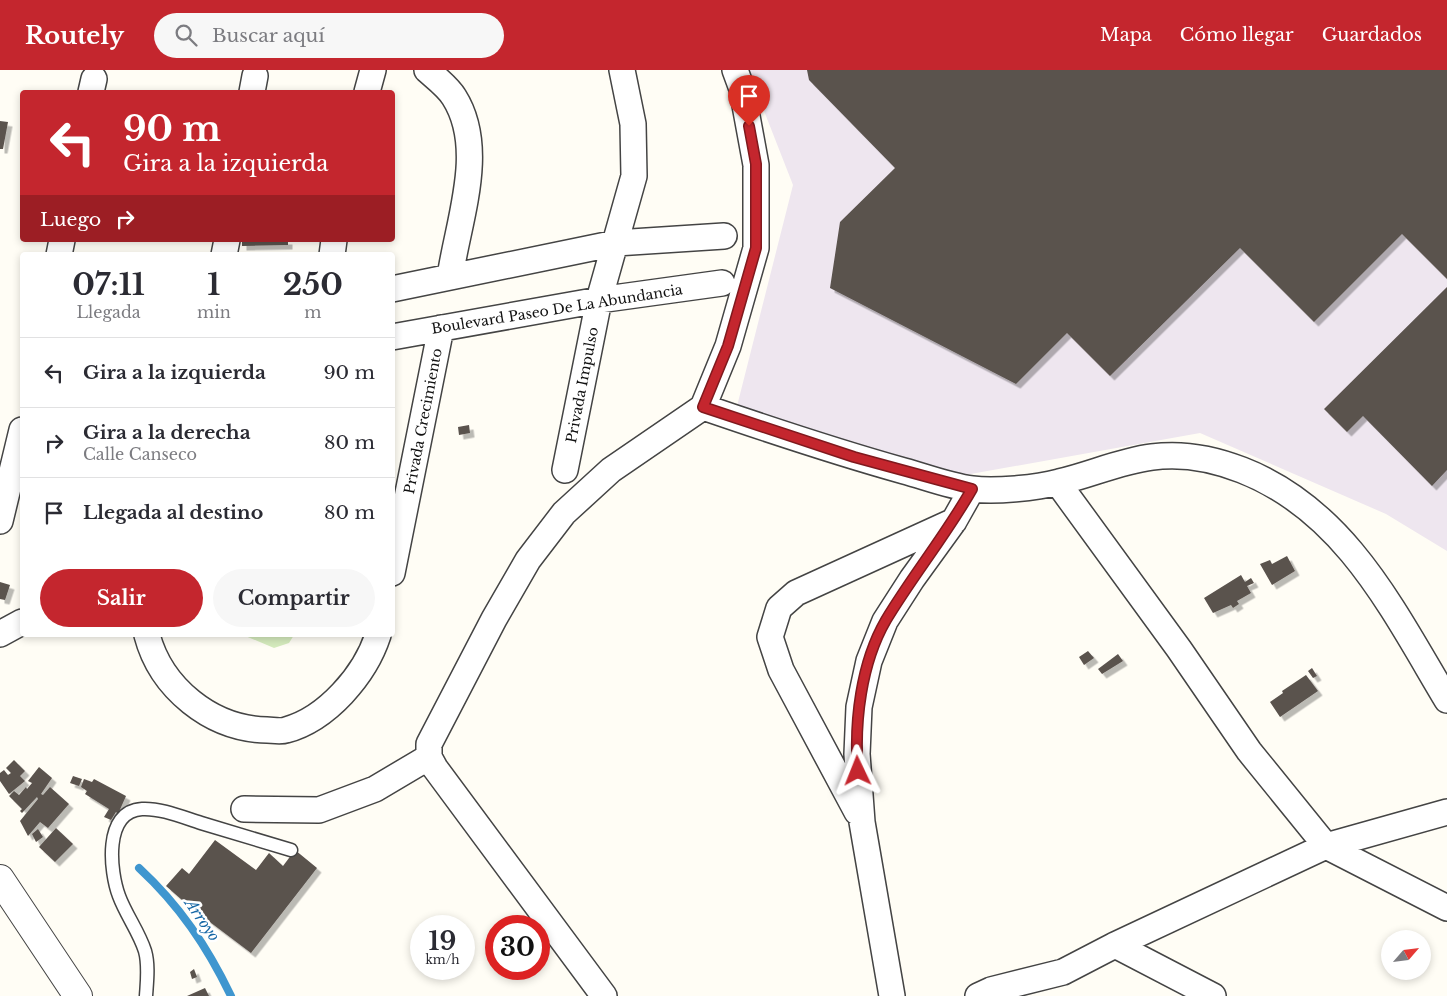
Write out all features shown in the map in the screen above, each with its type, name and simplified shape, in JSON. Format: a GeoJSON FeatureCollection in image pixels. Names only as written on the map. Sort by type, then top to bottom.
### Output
{"type":"FeatureCollection","features":[{"type":"Feature","properties":{"kind":"street"},"geometry":{"type":"LineString","coordinates":[[368,90],[373,70]]}},
{"type":"Feature","properties":{"kind":"street"},"geometry":{"type":"LineString","coordinates":[[427,70],[454,96],[469,132],[470,169],[450,277]]}},
{"type":"Feature","properties":{"kind":"street","name":"Privada Impulso"},"geometry":{"type":"LineString","coordinates":[[565,470],[599,300],[634,176],[633,124],[622,70]]}},
{"type":"Feature","properties":{"kind":"street"},"geometry":{"type":"LineString","coordinates":[[604,996],[429,757],[429,744],[494,619],[528,560],[564,513],[610,470],[703,407],[728,346],[756,248],[756,164],[742,89],[735,70]]}},
{"type":"Feature","properties":{"kind":"street"},"geometry":{"type":"LineString","coordinates":[[395,288],[616,243],[724,236]]}},
{"type":"Feature","properties":{"kind":"street","name":"Boulevard Paseo De La Abundancia"},"geometry":{"type":"LineString","coordinates":[[395,336],[599,300],[722,284]]}},
{"type":"Feature","properties":{"kind":"street","name":"Privada Crecimiento"},"geometry":{"type":"LineString","coordinates":[[395,558],[441,328]]}},
{"type":"Feature","properties":{"kind":"street"},"geometry":{"type":"LineString","coordinates":[[703,407],[854,457],[972,489],[1012,488],[1058,483],[1118,464],[1152,456],[1188,456],[1227,464],[1270,480],[1309,508],[1339,536],[1366,570],[1447,700]]}},
{"type":"Feature","properties":{"kind":"street"},"geometry":{"type":"LineString","coordinates":[[0,521],[20,438]]}},
{"type":"Feature","properties":{"kind":"street"},"geometry":{"type":"LineString","coordinates":[[1058,483],[1179,649],[1248,751],[1326,846],[1447,908]]}},
{"type":"Feature","properties":{"kind":"street"},"geometry":{"type":"LineString","coordinates":[[892,996],[862,822],[856,754],[860,707],[869,661],[885,621],[912,579],[954,521],[972,489]]}},
{"type":"Feature","properties":{"kind":"street"},"geometry":{"type":"LineString","coordinates":[[862,822],[781,670],[770,637],[779,608],[796,593],[954,521]]}},
{"type":"Feature","properties":{"kind":"street"},"geometry":{"type":"LineString","coordinates":[[0,634],[20,623]]}},
{"type":"Feature","properties":{"kind":"street"},"geometry":{"type":"LineString","coordinates":[[148,637],[151,649],[165,675],[193,705],[221,721],[245,728],[285,730],[315,716],[343,695],[367,658],[377,637]]}},
{"type":"Feature","properties":{"kind":"street"},"geometry":{"type":"LineString","coordinates":[[244,809],[319,810],[375,789],[429,757]]}},
{"type":"Feature","properties":{"kind":"street"},"geometry":{"type":"LineString","coordinates":[[978,996],[991,990],[1063,972],[1115,945],[1326,846],[1447,812]]}},
{"type":"Feature","properties":{"kind":"street"},"geometry":{"type":"LineString","coordinates":[[0,879],[78,996]]}},
{"type":"Feature","properties":{"kind":"street"},"geometry":{"type":"LineString","coordinates":[[1115,945],[1213,996]]}},
{"type":"Feature","properties":{"kind":"lane"},"geometry":{"type":"LineString","coordinates":[[146,996],[148,972],[145,951],[119,896],[111,871],[111,850],[115,832],[124,817],[140,809],[165,812],[291,850]]}},
{"type":"Feature","properties":{"kind":"shaded area"},"geometry":{"type":"Polygon","coordinates":[[[748,70],[1447,70],[1447,551],[1386,514],[1200,433],[965,475],[734,418],[793,185],[748,70]]]}},
{"type":"Feature","properties":{"kind":"green space"},"geometry":{"type":"Polygon","coordinates":[[[248,637],[293,637],[289,643],[274,648],[248,637]]]}},
{"type":"Feature","properties":{"kind":"building"},"geometry":{"type":"Polygon","coordinates":[[[807,70],[1447,70],[1447,279],[1402,234],[1314,322],[1240,248],[1110,376],[1067,333],[1016,384],[830,288],[840,222],[895,168],[809,80],[807,70]]]}},
{"type":"Feature","properties":{"kind":"building"},"geometry":{"type":"Polygon","coordinates":[[[0,121],[8,122],[3,149],[0,149],[0,121]]]}},
{"type":"Feature","properties":{"kind":"building"},"geometry":{"type":"Polygon","coordinates":[[[242,242],[288,242],[288,245],[242,246],[242,242]]]}},
{"type":"Feature","properties":{"kind":"building"},"geometry":{"type":"Polygon","coordinates":[[[1447,287],[1447,470],[1432,486],[1363,416],[1347,432],[1324,409],[1447,287]]]}},
{"type":"Feature","properties":{"kind":"building"},"geometry":{"type":"Polygon","coordinates":[[[469,425],[470,433],[459,435],[458,427],[469,425]]]}},
{"type":"Feature","properties":{"kind":"building"},"geometry":{"type":"Polygon","coordinates":[[[1287,556],[1295,571],[1272,585],[1260,564],[1270,560],[1272,564],[1287,556]]]}},
{"type":"Feature","properties":{"kind":"building"},"geometry":{"type":"Polygon","coordinates":[[[1241,575],[1245,582],[1251,578],[1254,583],[1247,586],[1251,593],[1237,601],[1239,604],[1233,608],[1231,605],[1213,613],[1204,598],[1241,575]]]}},
{"type":"Feature","properties":{"kind":"building"},"geometry":{"type":"Polygon","coordinates":[[[0,582],[10,585],[5,600],[0,599],[0,582]]]}},
{"type":"Feature","properties":{"kind":"building"},"geometry":{"type":"Polygon","coordinates":[[[1088,651],[1094,658],[1084,665],[1079,657],[1088,651]]]}},
{"type":"Feature","properties":{"kind":"building"},"geometry":{"type":"Polygon","coordinates":[[[1118,654],[1123,661],[1102,674],[1098,669],[1118,654]]]}},
{"type":"Feature","properties":{"kind":"building"},"geometry":{"type":"Polygon","coordinates":[[[1312,668],[1317,676],[1313,678],[1308,671],[1312,668]]]}},
{"type":"Feature","properties":{"kind":"building"},"geometry":{"type":"Polygon","coordinates":[[[1306,675],[1318,691],[1280,717],[1270,702],[1283,693],[1282,691],[1306,675]]]}},
{"type":"Feature","properties":{"kind":"building"},"geometry":{"type":"Polygon","coordinates":[[[14,760],[25,771],[20,776],[25,781],[9,794],[0,781],[0,773],[4,770],[8,775],[11,773],[6,768],[14,760]]]}},
{"type":"Feature","properties":{"kind":"building"},"geometry":{"type":"Polygon","coordinates":[[[39,767],[52,778],[41,794],[43,795],[50,787],[69,804],[48,828],[40,822],[28,836],[20,821],[38,799],[37,797],[22,813],[20,811],[22,809],[9,796],[14,791],[19,795],[26,787],[27,789],[32,783],[28,781],[39,767]]]}},
{"type":"Feature","properties":{"kind":"building"},"geometry":{"type":"Polygon","coordinates":[[[73,776],[82,779],[79,786],[70,783],[73,776]]]}},
{"type":"Feature","properties":{"kind":"building"},"geometry":{"type":"Polygon","coordinates":[[[84,779],[92,782],[94,779],[126,796],[118,814],[116,812],[111,820],[104,817],[109,809],[85,794],[87,791],[81,787],[84,779]]]}},
{"type":"Feature","properties":{"kind":"building"},"geometry":{"type":"Polygon","coordinates":[[[56,828],[73,844],[55,862],[39,847],[56,828]]]}},
{"type":"Feature","properties":{"kind":"building"},"geometry":{"type":"Polygon","coordinates":[[[38,829],[43,837],[36,842],[32,834],[38,829]]]}},
{"type":"Feature","properties":{"kind":"building"},"geometry":{"type":"Polygon","coordinates":[[[215,840],[256,870],[269,853],[283,866],[295,850],[317,868],[251,953],[190,907],[166,886],[182,868],[189,874],[215,840]]]}},
{"type":"Feature","properties":{"kind":"building"},"geometry":{"type":"Polygon","coordinates":[[[194,969],[197,977],[192,979],[190,972],[194,969]]]}},
{"type":"Feature","properties":{"kind":"building"},"geometry":{"type":"Polygon","coordinates":[[[205,988],[209,996],[187,996],[205,988]]]}},
{"type":"Feature","properties":{"kind":"waterway","name":"Arroyo"},"geometry":{"type":"LineString","coordinates":[[139,868],[167,897],[191,927],[212,960],[231,996]]}},
{"type":"Feature","properties":{"kind":"route"},"geometry":{"type":"LineString","coordinates":[[749,126],[756,164],[756,248],[728,346],[703,407],[854,457],[972,489],[954,521],[912,579],[885,621],[869,661],[860,707],[856,754],[858,771]]}}]}
